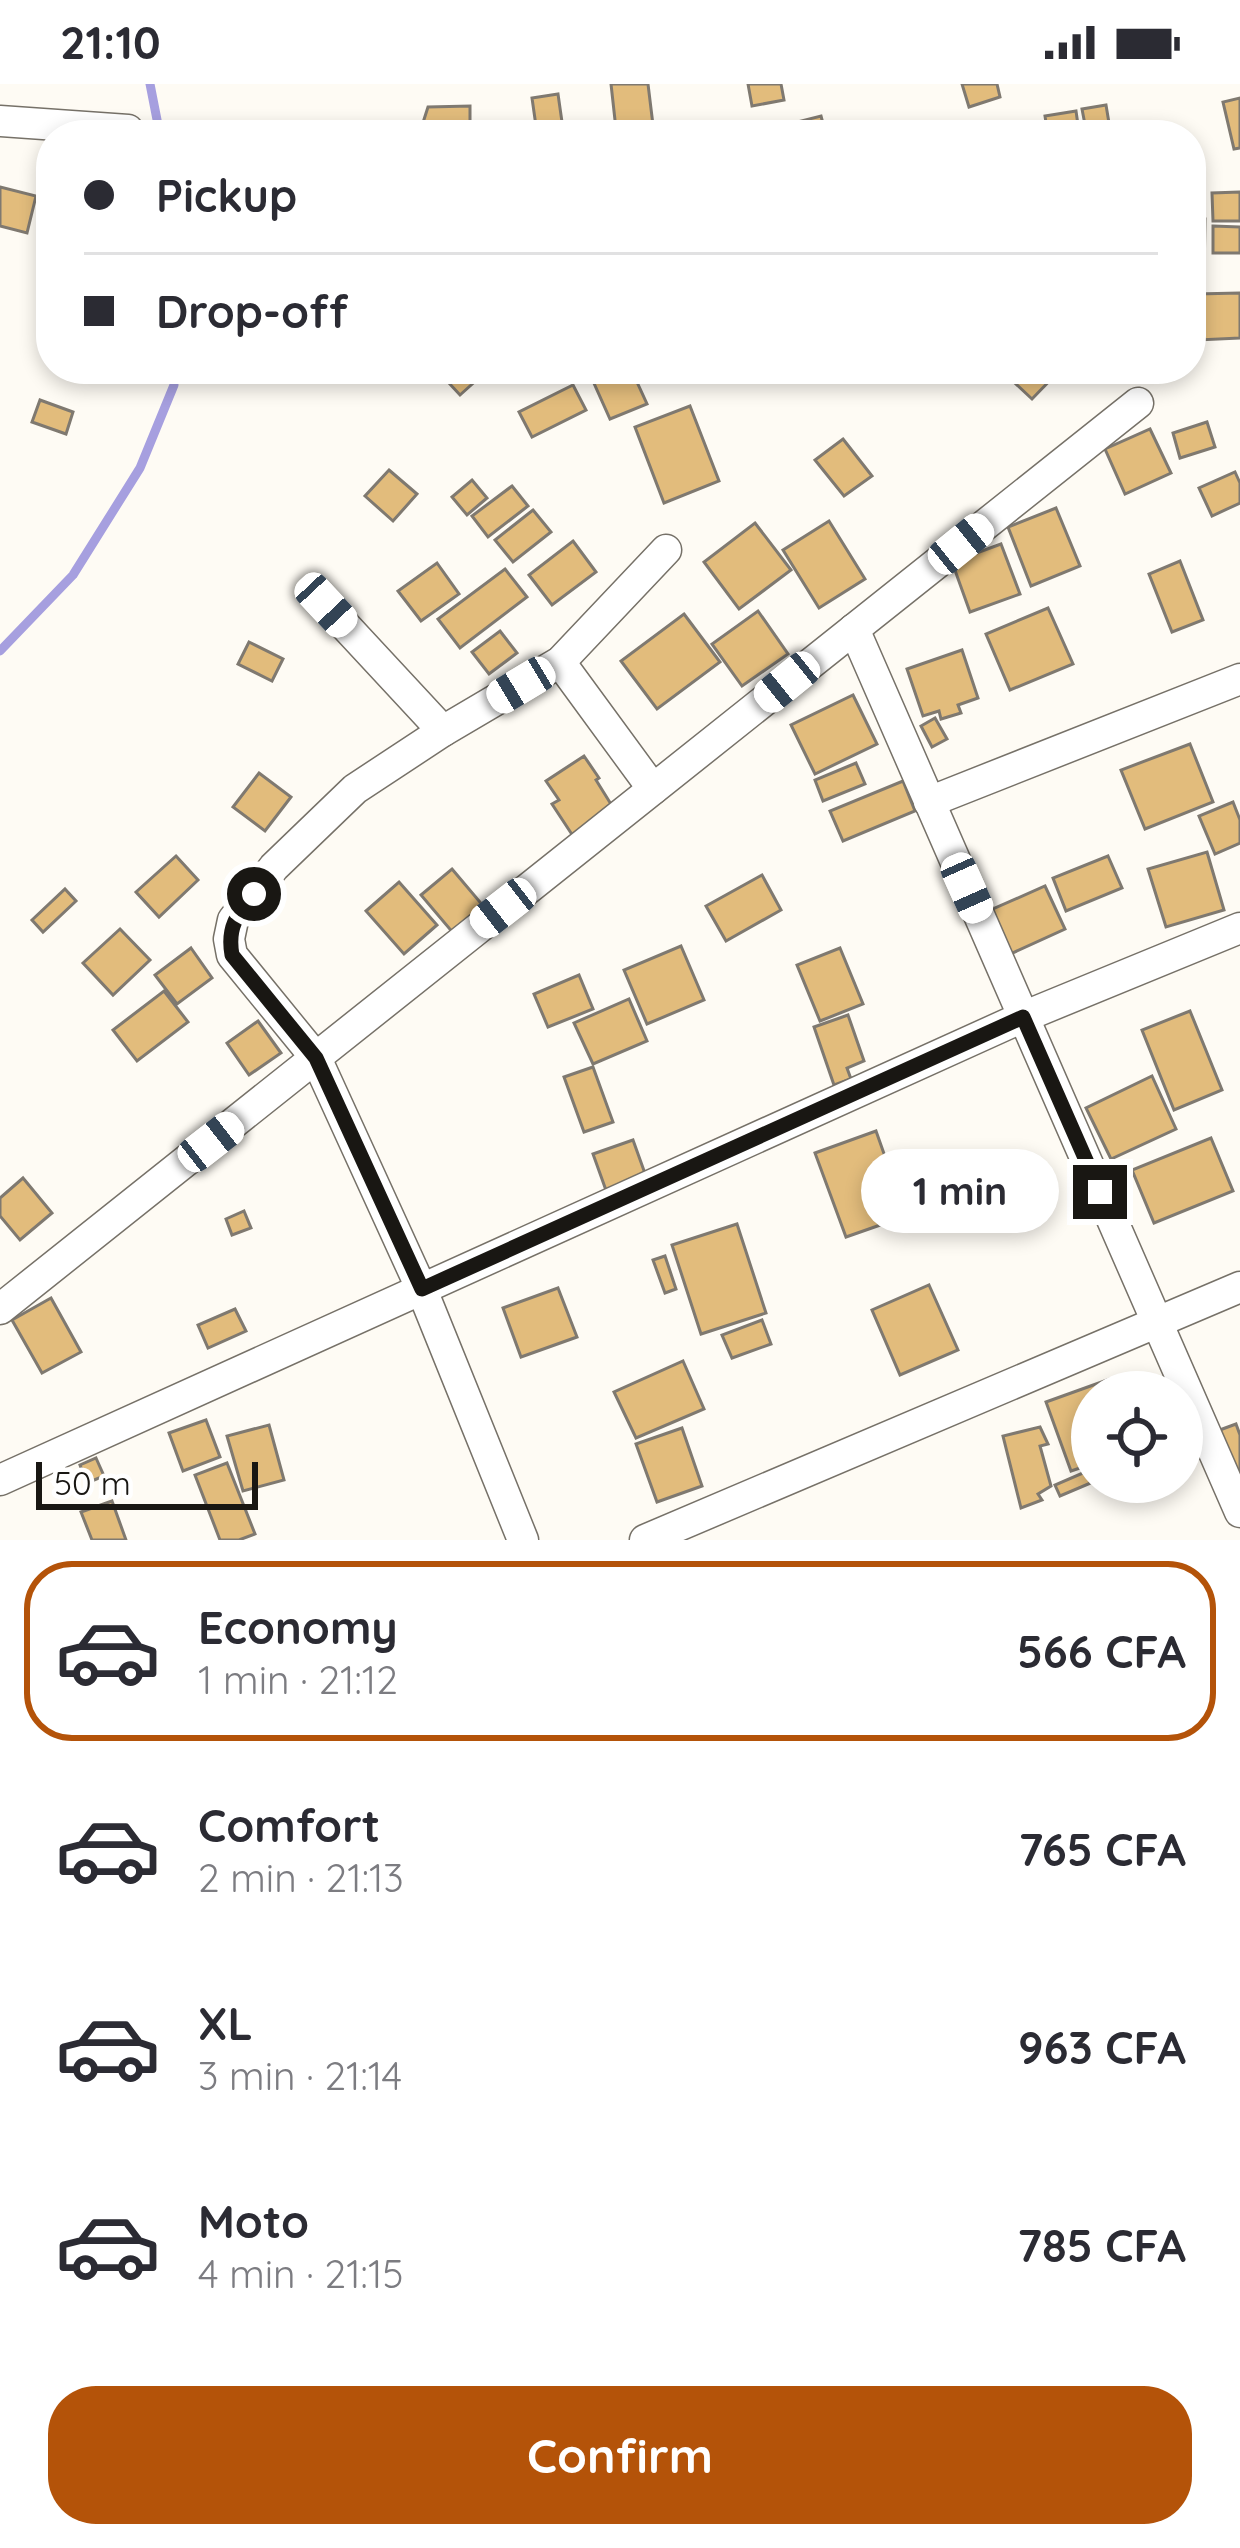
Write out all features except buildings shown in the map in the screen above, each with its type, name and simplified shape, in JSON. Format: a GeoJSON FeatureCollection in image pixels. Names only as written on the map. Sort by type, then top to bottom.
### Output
{"type":"FeatureCollection","features":[{"type":"Feature","properties":{"kind":"street"},"geometry":{"type":"LineString","coordinates":[[0,121],[36,124]]}},
{"type":"Feature","properties":{"kind":"street"},"geometry":{"type":"LineString","coordinates":[[0,1309],[1138,404]]}},
{"type":"Feature","properties":{"kind":"street"},"geometry":{"type":"LineString","coordinates":[[523,1540],[422,1289],[316,1058],[232,955],[229,938],[233,920],[274,867],[355,789],[560,662],[666,550]]}},
{"type":"Feature","properties":{"kind":"street"},"geometry":{"type":"LineString","coordinates":[[326,605],[443,731]]}},
{"type":"Feature","properties":{"kind":"street"},"geometry":{"type":"LineString","coordinates":[[854,629],[1240,1512]]}},
{"type":"Feature","properties":{"kind":"street"},"geometry":{"type":"LineString","coordinates":[[560,662],[653,789]]}},
{"type":"Feature","properties":{"kind":"street"},"geometry":{"type":"LineString","coordinates":[[929,802],[1240,679]]}},
{"type":"Feature","properties":{"kind":"street"},"geometry":{"type":"LineString","coordinates":[[0,1480],[1023,1017],[1240,928]]}},
{"type":"Feature","properties":{"kind":"street"},"geometry":{"type":"LineString","coordinates":[[645,1540],[1240,1287]]}},
{"type":"Feature","properties":{"kind":"waterway"},"geometry":{"type":"LineString","coordinates":[[150,84],[157,120]]}},
{"type":"Feature","properties":{"kind":"waterway"},"geometry":{"type":"LineString","coordinates":[[0,651],[73,575],[140,468],[174,384]]}},
{"type":"Feature","properties":{"kind":"route"},"geometry":{"type":"LineString","coordinates":[[254,894],[233,920],[232,955],[316,1058],[422,1289],[1023,1017],[1100,1192]]}}]}
